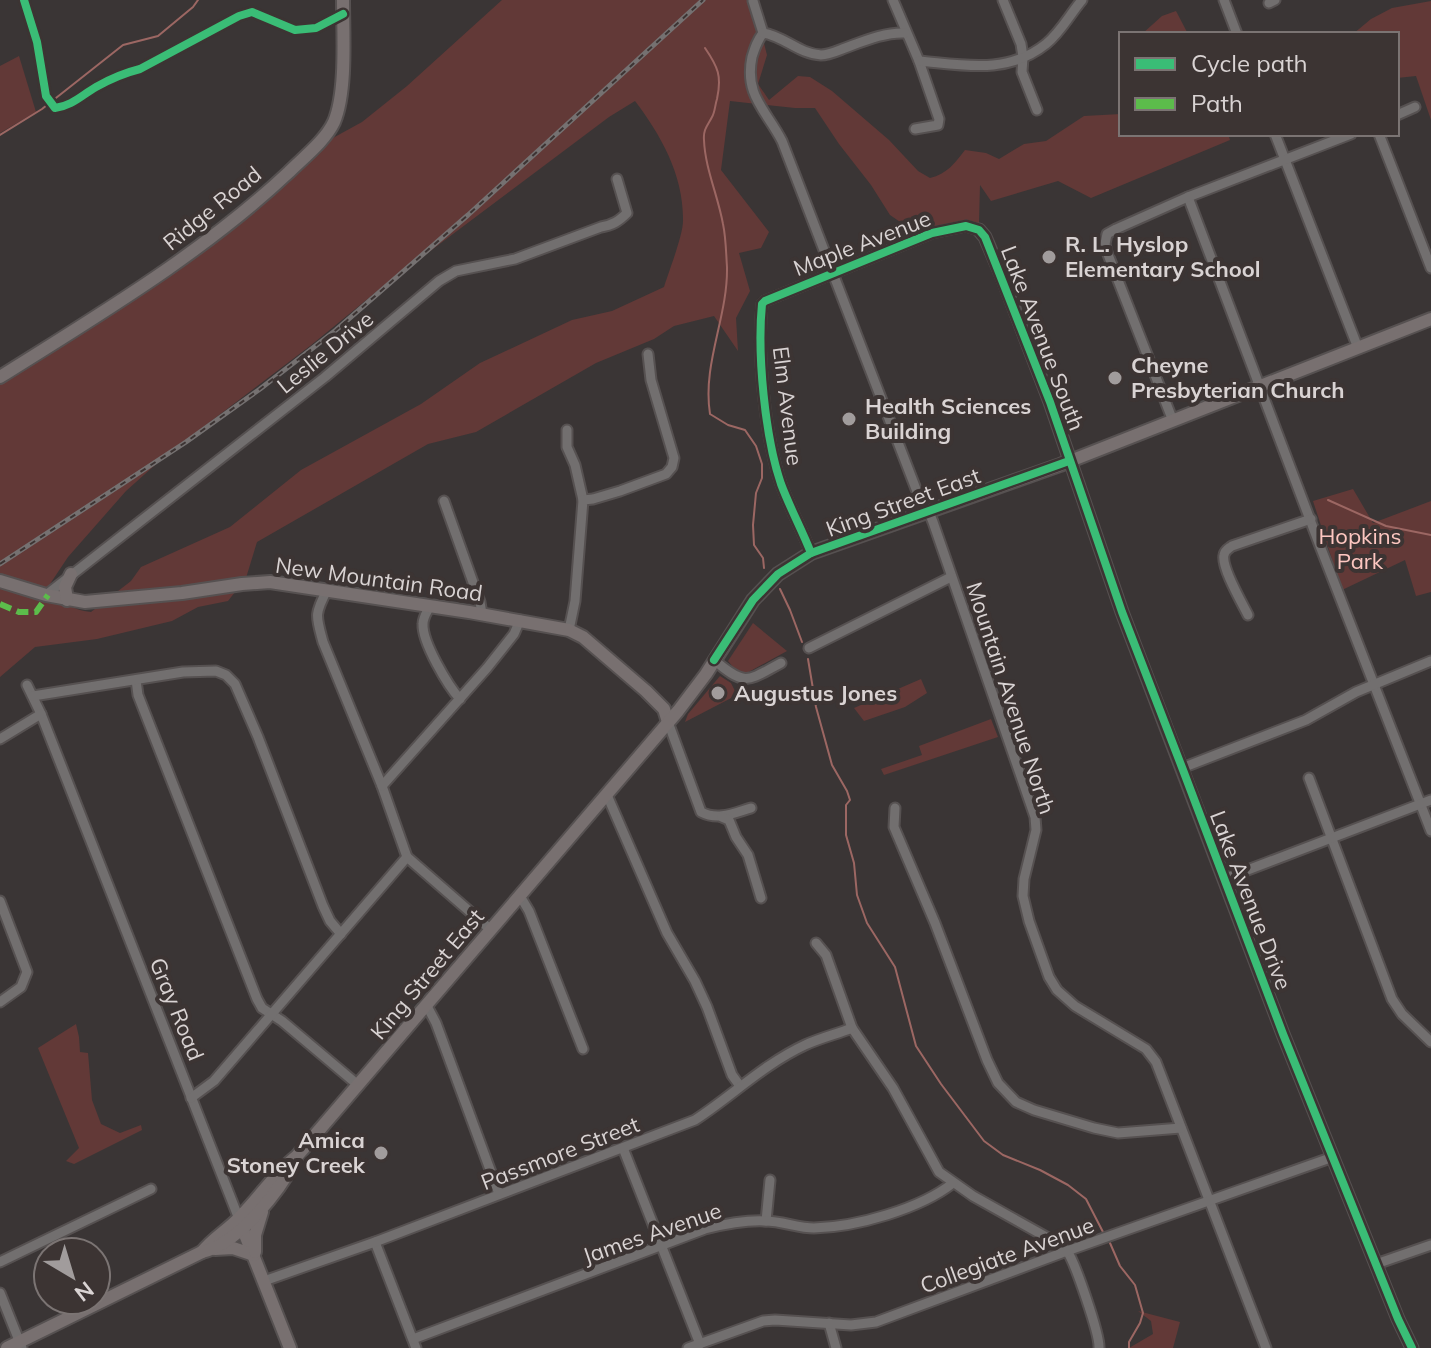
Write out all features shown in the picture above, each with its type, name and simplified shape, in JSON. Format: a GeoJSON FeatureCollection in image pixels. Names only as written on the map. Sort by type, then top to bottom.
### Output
{"type":"FeatureCollection","features":[{"type":"Feature","properties":{"kind":"main road","name":"Ridge Road"},"geometry":{"type":"LineString","coordinates":[[0,377],[159,276],[249,207],[325,135],[339,104],[343,0]]}},
{"type":"Feature","properties":{"kind":"main road","name":"King Street East"},"geometry":{"type":"LineString","coordinates":[[241,1224],[282,1168],[297,1156],[427,1006],[668,722],[706,674],[753,600],[778,574],[811,553],[1069,461],[1431,319]]}},
{"type":"Feature","properties":{"kind":"main road"},"geometry":{"type":"LineString","coordinates":[[67,600],[65,587],[71,574]]}},
{"type":"Feature","properties":{"kind":"main road","name":"New Mountain Road"},"geometry":{"type":"LineString","coordinates":[[0,581],[46,595],[85,602],[270,582],[569,630],[596,647],[646,691],[664,709],[668,722]]}},
{"type":"Feature","properties":{"kind":"main road","name":"King Street East"},"geometry":{"type":"LineString","coordinates":[[16,1346],[208,1250],[211,1241],[241,1224],[268,1200],[297,1156]]}},
{"type":"Feature","properties":{"kind":"main road"},"geometry":{"type":"LineString","coordinates":[[208,1250],[233,1248],[254,1255],[255,1235],[268,1200]]}},
{"type":"Feature","properties":{"kind":"main road","name":"Gray Road"},"geometry":{"type":"LineString","coordinates":[[241,1224],[290,1348]]}},
{"type":"Feature","properties":{"kind":"street"},"geometry":{"type":"LineString","coordinates":[[893,0],[919,61],[939,123],[915,129]]}},
{"type":"Feature","properties":{"kind":"street"},"geometry":{"type":"LineString","coordinates":[[1003,0],[1021,44],[1022,72],[1037,110]]}},
{"type":"Feature","properties":{"kind":"street"},"geometry":{"type":"LineString","coordinates":[[919,61],[971,67],[1008,63],[1048,43],[1082,0]]}},
{"type":"Feature","properties":{"kind":"street"},"geometry":{"type":"LineString","coordinates":[[1224,0],[1236,32]]}},
{"type":"Feature","properties":{"kind":"street"},"geometry":{"type":"LineString","coordinates":[[753,1],[763,33],[806,52],[823,55],[881,36],[905,33]]}},
{"type":"Feature","properties":{"kind":"street","name":"Mountain Avenue North"},"geometry":{"type":"LineString","coordinates":[[763,33],[755,43],[749,70],[750,82],[760,106],[782,141],[921,502],[929,512],[1035,817],[1036,830],[1023,896],[1049,977],[1057,990],[1075,1006],[1146,1049],[1156,1062],[1266,1348]]}},
{"type":"Feature","properties":{"kind":"street"},"geometry":{"type":"LineString","coordinates":[[1399,114],[1415,107]]}},
{"type":"Feature","properties":{"kind":"street"},"geometry":{"type":"LineString","coordinates":[[1276,136],[1358,348]]}},
{"type":"Feature","properties":{"kind":"street"},"geometry":{"type":"LineString","coordinates":[[1173,421],[1105,244],[1107,234],[1188,197],[1346,136]]}},
{"type":"Feature","properties":{"kind":"street"},"geometry":{"type":"LineString","coordinates":[[1380,136],[1431,268]]}},
{"type":"Feature","properties":{"kind":"street","name":"Leslie Drive"},"geometry":{"type":"LineString","coordinates":[[46,595],[334,369],[439,281],[456,271],[515,259],[621,219],[627,213],[617,179]]}},
{"type":"Feature","properties":{"kind":"street"},"geometry":{"type":"LineString","coordinates":[[1188,197],[1374,684],[1426,802],[1431,831]]}},
{"type":"Feature","properties":{"kind":"street","name":"Maple Avenue"},"geometry":{"type":"LineString","coordinates":[[762,304],[932,233],[966,226],[979,230]]}},
{"type":"Feature","properties":{"kind":"street","name":"Lake Avenue South"},"geometry":{"type":"LineString","coordinates":[[979,230],[1002,277],[1069,461]]}},
{"type":"Feature","properties":{"kind":"street","name":"Elm Avenue"},"geometry":{"type":"LineString","coordinates":[[762,304],[764,382],[773,455],[781,484],[811,553]]}},
{"type":"Feature","properties":{"kind":"street"},"geometry":{"type":"LineString","coordinates":[[583,500],[666,474],[672,467],[674,458],[654,390],[648,354]]}},
{"type":"Feature","properties":{"kind":"street"},"geometry":{"type":"LineString","coordinates":[[567,430],[567,447],[575,465],[583,500],[575,601],[569,630]]}},
{"type":"Feature","properties":{"kind":"street","name":"Lake Avenue Drive"},"geometry":{"type":"LineString","coordinates":[[1069,461],[1122,612],[1283,1034],[1412,1348]]}},
{"type":"Feature","properties":{"kind":"street"},"geometry":{"type":"LineString","coordinates":[[444,501],[482,614]]}},
{"type":"Feature","properties":{"kind":"street"},"geometry":{"type":"LineString","coordinates":[[1248,615],[1225,567],[1225,551],[1311,519]]}},
{"type":"Feature","properties":{"kind":"street"},"geometry":{"type":"LineString","coordinates":[[809,648],[951,577]]}},
{"type":"Feature","properties":{"kind":"street"},"geometry":{"type":"LineString","coordinates":[[327,590],[317,609],[323,642],[382,786],[407,857],[491,930]]}},
{"type":"Feature","properties":{"kind":"street"},"geometry":{"type":"LineString","coordinates":[[430,606],[424,616],[425,636],[448,686],[460,699]]}},
{"type":"Feature","properties":{"kind":"street"},"geometry":{"type":"LineString","coordinates":[[382,786],[460,699],[509,640],[520,620]]}},
{"type":"Feature","properties":{"kind":"street"},"geometry":{"type":"LineString","coordinates":[[714,660],[735,677],[744,679],[751,679],[781,663]]}},
{"type":"Feature","properties":{"kind":"street"},"geometry":{"type":"LineString","coordinates":[[1182,768],[1306,720],[1356,692],[1431,661]]}},
{"type":"Feature","properties":{"kind":"street"},"geometry":{"type":"LineString","coordinates":[[33,696],[183,672],[216,671],[226,675],[235,684],[323,906],[341,934]]}},
{"type":"Feature","properties":{"kind":"street"},"geometry":{"type":"LineString","coordinates":[[136,680],[138,695],[250,985],[262,1008],[358,1085]]}},
{"type":"Feature","properties":{"kind":"street","name":"Gray Road"},"geometry":{"type":"LineString","coordinates":[[27,685],[241,1224]]}},
{"type":"Feature","properties":{"kind":"street"},"geometry":{"type":"LineString","coordinates":[[0,739],[41,714]]}},
{"type":"Feature","properties":{"kind":"street"},"geometry":{"type":"LineString","coordinates":[[668,722],[701,812],[722,817],[751,808]]}},
{"type":"Feature","properties":{"kind":"street"},"geometry":{"type":"LineString","coordinates":[[1309,778],[1392,999],[1402,1014],[1431,1042]]}},
{"type":"Feature","properties":{"kind":"street"},"geometry":{"type":"LineString","coordinates":[[607,795],[667,933],[707,1007],[732,1075],[740,1086]]}},
{"type":"Feature","properties":{"kind":"street"},"geometry":{"type":"LineString","coordinates":[[1224,879],[1426,802]]}},
{"type":"Feature","properties":{"kind":"street"},"geometry":{"type":"LineString","coordinates":[[895,808],[894,827],[998,1083],[1016,1102],[1094,1128],[1118,1133],[1181,1128]]}},
{"type":"Feature","properties":{"kind":"street"},"geometry":{"type":"LineString","coordinates":[[722,817],[731,824],[748,855],[761,898]]}},
{"type":"Feature","properties":{"kind":"street"},"geometry":{"type":"LineString","coordinates":[[191,1098],[214,1081],[407,857]]}},
{"type":"Feature","properties":{"kind":"street"},"geometry":{"type":"LineString","coordinates":[[520,896],[529,911],[583,1049]]}},
{"type":"Feature","properties":{"kind":"street"},"geometry":{"type":"LineString","coordinates":[[0,901],[27,972],[21,987],[0,1002]]}},
{"type":"Feature","properties":{"kind":"street"},"geometry":{"type":"LineString","coordinates":[[816,943],[826,955],[852,1028],[893,1088],[939,1172],[1067,1251],[1100,1341],[1099,1348]]}},
{"type":"Feature","properties":{"kind":"street"},"geometry":{"type":"LineString","coordinates":[[427,1006],[499,1194]]}},
{"type":"Feature","properties":{"kind":"street","name":"Passmore Street"},"geometry":{"type":"LineString","coordinates":[[264,1281],[695,1120],[776,1061],[806,1044],[852,1028]]}},
{"type":"Feature","properties":{"kind":"street"},"geometry":{"type":"LineString","coordinates":[[623,1148],[700,1344]]}},
{"type":"Feature","properties":{"kind":"street","name":"Collegiate Avenue"},"geometry":{"type":"LineString","coordinates":[[688,1348],[763,1321],[851,1325],[876,1322],[1333,1157]]}},
{"type":"Feature","properties":{"kind":"street"},"geometry":{"type":"LineString","coordinates":[[766,1221],[770,1180]]}},
{"type":"Feature","properties":{"kind":"street","name":"James Avenue"},"geometry":{"type":"LineString","coordinates":[[414,1344],[705,1229],[728,1223],[766,1221],[810,1228],[840,1227],[909,1206],[939,1194],[953,1183]]}},
{"type":"Feature","properties":{"kind":"street"},"geometry":{"type":"LineString","coordinates":[[0,1262],[151,1189]]}},
{"type":"Feature","properties":{"kind":"street"},"geometry":{"type":"LineString","coordinates":[[375,1242],[414,1344]]}},
{"type":"Feature","properties":{"kind":"street"},"geometry":{"type":"LineString","coordinates":[[1376,1264],[1431,1245]]}},
{"type":"Feature","properties":{"kind":"street"},"geometry":{"type":"LineString","coordinates":[[0,1293],[16,1346]]}},
{"type":"Feature","properties":{"kind":"street"},"geometry":{"type":"LineString","coordinates":[[829,1323],[836,1348]]}},
{"type":"Feature","properties":{"kind":"green space"},"geometry":{"type":"Polygon","coordinates":[[[502,0],[753,0],[767,55],[758,84],[769,100],[798,76],[810,77],[832,91],[889,140],[918,171],[930,178],[946,171],[965,150],[986,153],[999,159],[1024,144],[1046,141],[1084,116],[1119,114],[1119,136],[1229,136],[1230,140],[1091,198],[1058,181],[991,201],[980,185],[979,223],[928,241],[890,215],[815,108],[730,101],[721,170],[769,232],[761,248],[739,253],[750,291],[736,318],[738,351],[714,316],[674,326],[654,339],[596,363],[476,432],[428,444],[257,542],[246,578],[228,601],[198,607],[172,621],[97,639],[35,647],[0,677],[0,380],[180,264],[311,150],[362,122],[407,86],[502,0]],[[635,101],[609,117],[381,288],[164,457],[126,491],[68,557],[50,584],[56,595],[72,607],[91,612],[131,581],[141,567],[230,527],[301,470],[421,404],[480,363],[572,320],[612,311],[664,287],[683,221],[680,188],[662,142],[635,101]]]}},
{"type":"Feature","properties":{"kind":"green space"},"geometry":{"type":"Polygon","coordinates":[[[1431,1],[1431,120],[1416,76],[1399,78],[1399,32],[1355,32],[1392,8],[1431,1]]]}},
{"type":"Feature","properties":{"kind":"green space"},"geometry":{"type":"Polygon","coordinates":[[[1176,11],[1187,32],[1144,32],[1162,16],[1176,11]]]}},
{"type":"Feature","properties":{"kind":"green space"},"geometry":{"type":"Polygon","coordinates":[[[19,56],[36,112],[0,133],[0,66],[19,56]]]}},
{"type":"Feature","properties":{"kind":"green space","name":"Hopkins Park"},"geometry":{"type":"Polygon","coordinates":[[[1353,489],[1373,523],[1431,501],[1431,592],[1416,596],[1405,560],[1342,590],[1313,501],[1353,489]]]}},
{"type":"Feature","properties":{"kind":"green space"},"geometry":{"type":"Polygon","coordinates":[[[753,623],[787,651],[745,674],[728,661],[753,623]]]}},
{"type":"Feature","properties":{"kind":"green space"},"geometry":{"type":"Polygon","coordinates":[[[720,676],[731,683],[737,695],[685,722],[688,714],[720,676]]]}},
{"type":"Feature","properties":{"kind":"green space"},"geometry":{"type":"Polygon","coordinates":[[[921,679],[927,693],[905,707],[864,721],[854,708],[921,679]]]}},
{"type":"Feature","properties":{"kind":"green space"},"geometry":{"type":"Polygon","coordinates":[[[991,719],[998,737],[884,775],[881,769],[922,755],[919,746],[991,719]]]}},
{"type":"Feature","properties":{"kind":"green space"},"geometry":{"type":"Polygon","coordinates":[[[76,1024],[80,1052],[88,1053],[92,1100],[101,1124],[120,1133],[141,1125],[142,1130],[74,1164],[66,1161],[79,1148],[38,1048],[76,1024]]]}},
{"type":"Feature","properties":{"kind":"green space"},"geometry":{"type":"Polygon","coordinates":[[[1138,1311],[1180,1322],[1173,1348],[1129,1348],[1153,1334],[1151,1321],[1138,1311]]]}},
{"type":"Feature","properties":{"kind":"waterway"},"geometry":{"type":"LineString","coordinates":[[0,135],[42,109],[123,45],[158,36],[198,0]]}},
{"type":"Feature","properties":{"kind":"waterway"},"geometry":{"type":"LineString","coordinates":[[705,48],[719,78],[714,111],[704,140],[724,229],[727,267],[724,304],[709,377],[710,414],[728,425],[745,430],[756,446],[762,464],[762,478],[756,493],[754,545],[763,558],[764,568]]}},
{"type":"Feature","properties":{"kind":"waterway"},"geometry":{"type":"LineString","coordinates":[[1328,500],[1386,526],[1431,535]]}},
{"type":"Feature","properties":{"kind":"waterway"},"geometry":{"type":"LineString","coordinates":[[780,589],[802,642]]}},
{"type":"Feature","properties":{"kind":"waterway"},"geometry":{"type":"LineString","coordinates":[[808,659],[816,707],[832,765],[850,800],[846,805],[846,835],[854,863],[857,895],[867,923],[895,967],[916,1046],[984,1141],[1003,1155],[1068,1185],[1086,1199],[1103,1232]]}},
{"type":"Feature","properties":{"kind":"waterway"},"geometry":{"type":"LineString","coordinates":[[1110,1243],[1120,1266],[1135,1285],[1143,1313],[1129,1348]]}},
{"type":"Feature","properties":{"kind":"railway"},"geometry":{"type":"LineString","coordinates":[[0,564],[186,442],[336,330],[468,215],[703,0]]}},
{"type":"Feature","properties":{"kind":"marked path"},"geometry":{"type":"LineString","coordinates":[[0,604],[19,612],[36,612],[48,595]]}},
{"type":"Feature","properties":{"kind":"cycle path"},"geometry":{"type":"LineString","coordinates":[[24,0],[37,42],[46,96],[55,108],[72,103],[96,87],[140,69],[239,16],[252,12],[295,30],[316,28],[343,14]]}},
{"type":"Feature","properties":{"kind":"cycle path"},"geometry":{"type":"LineString","coordinates":[[811,553],[775,465],[762,371],[762,304],[932,233],[966,226],[979,230],[985,237],[1050,402],[1122,612],[1283,1034],[1412,1348]]}},
{"type":"Feature","properties":{"kind":"cycle path"},"geometry":{"type":"LineString","coordinates":[[714,660],[753,600],[778,574],[811,553],[1069,461]]}},
{"type":"Feature","properties":{"kind":"place","name":"R. L. Hyslop Elementary School"},"geometry":{"type":"Point","coordinates":[1049,257]}},
{"type":"Feature","properties":{"kind":"place","name":"Cheyne Presbyterian Church"},"geometry":{"type":"Point","coordinates":[1115,378]}},
{"type":"Feature","properties":{"kind":"place","name":"Health Sciences Building"},"geometry":{"type":"Point","coordinates":[849,419]}},
{"type":"Feature","properties":{"kind":"place","name":"Augustus Jones"},"geometry":{"type":"Point","coordinates":[718,693]}},
{"type":"Feature","properties":{"kind":"place","name":"Amica Stoney Creek"},"geometry":{"type":"Point","coordinates":[381,1153]}}]}
